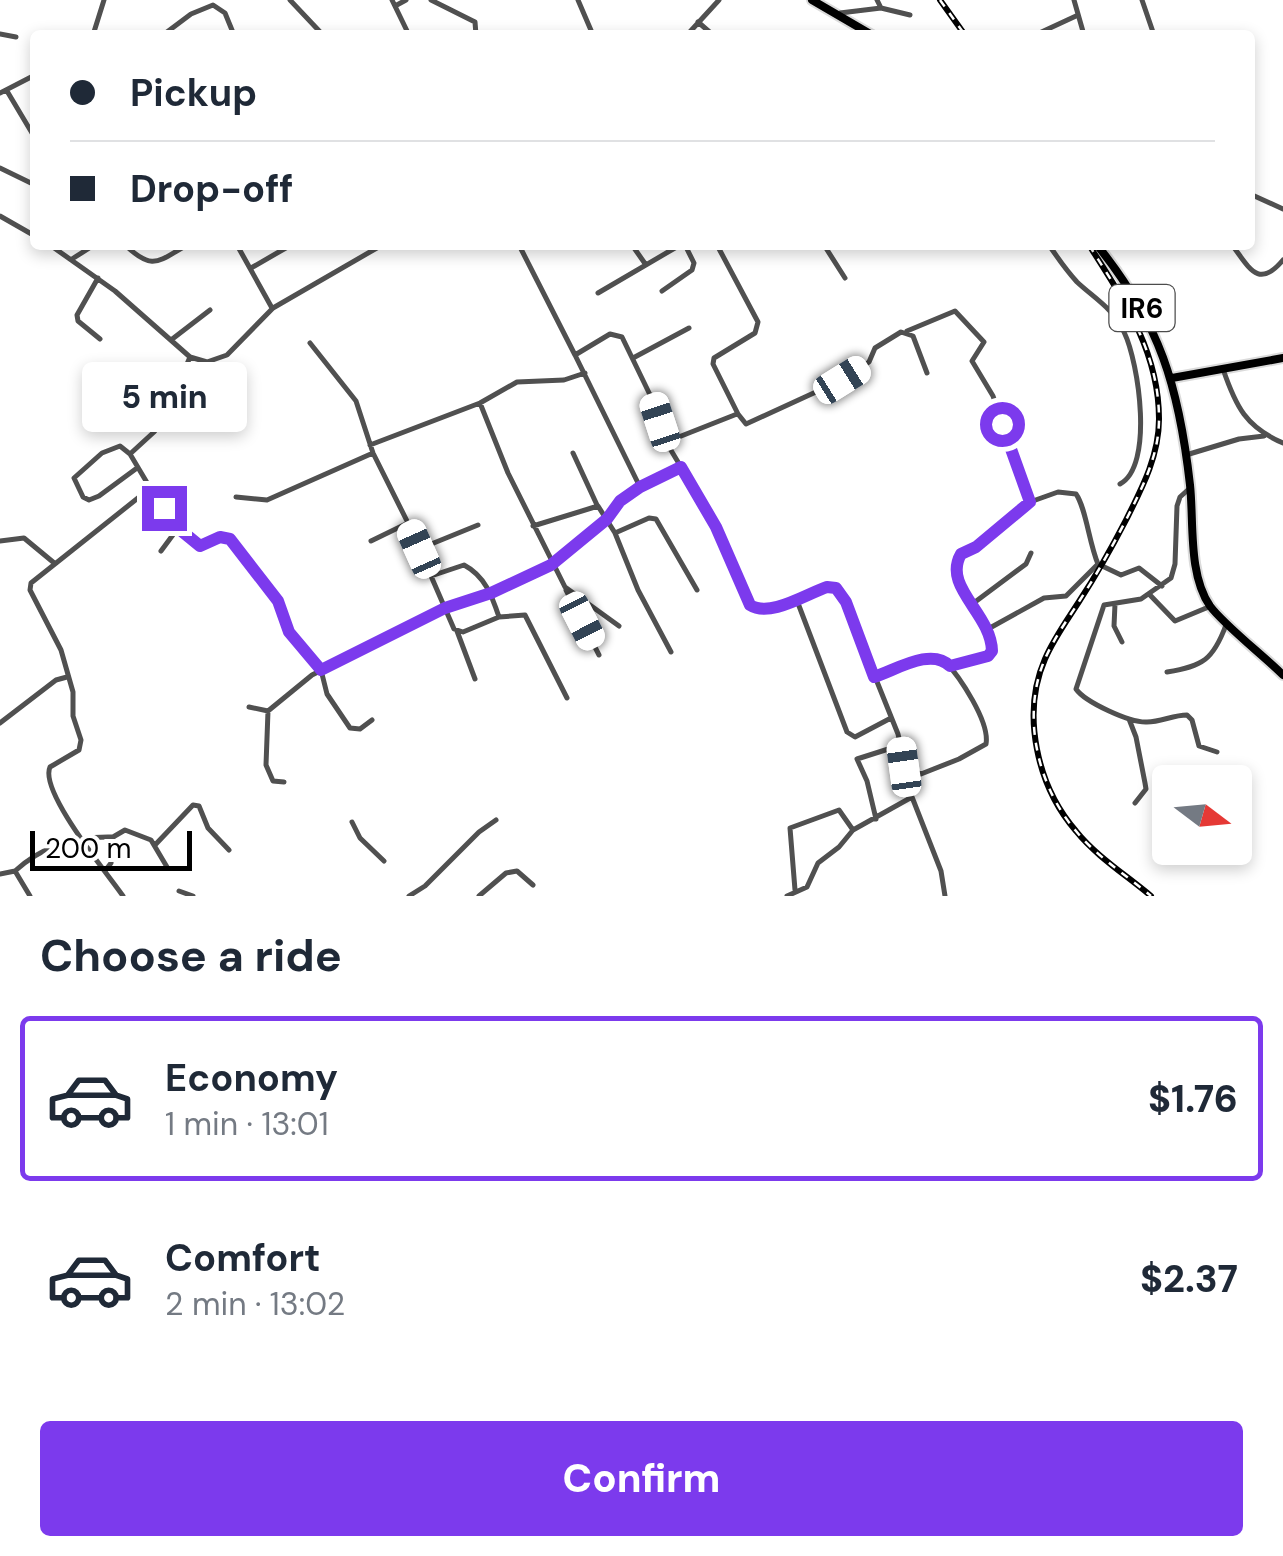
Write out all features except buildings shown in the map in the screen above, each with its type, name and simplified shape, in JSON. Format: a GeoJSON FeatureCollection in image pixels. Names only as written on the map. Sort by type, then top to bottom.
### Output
{"type":"FeatureCollection","features":[{"type":"Feature","properties":{"kind":"main road"},"geometry":{"type":"LineString","coordinates":[[812,0],[826,3],[864,30]]}},
{"type":"Feature","properties":{"kind":"main road","name":"IR6"},"geometry":{"type":"LineString","coordinates":[[1101,250],[1144,312],[1172,378]]}},
{"type":"Feature","properties":{"kind":"main road"},"geometry":{"type":"LineString","coordinates":[[1283,358],[1172,378],[1186,455],[1198,579],[1210,606],[1283,675]]}},
{"type":"Feature","properties":{"kind":"street"},"geometry":{"type":"LineString","coordinates":[[95,30],[104,0]]}},
{"type":"Feature","properties":{"kind":"street"},"geometry":{"type":"LineString","coordinates":[[290,0],[318,30]]}},
{"type":"Feature","properties":{"kind":"street"},"geometry":{"type":"LineString","coordinates":[[406,0],[394,3],[407,30]]}},
{"type":"Feature","properties":{"kind":"street"},"geometry":{"type":"LineString","coordinates":[[431,0],[468,17],[475,30]]}},
{"type":"Feature","properties":{"kind":"street"},"geometry":{"type":"LineString","coordinates":[[578,0],[591,30]]}},
{"type":"Feature","properties":{"kind":"street"},"geometry":{"type":"LineString","coordinates":[[691,30],[719,0]]}},
{"type":"Feature","properties":{"kind":"street"},"geometry":{"type":"LineString","coordinates":[[877,0],[881,8]]}},
{"type":"Feature","properties":{"kind":"street"},"geometry":{"type":"LineString","coordinates":[[1074,0],[1082,30]]}},
{"type":"Feature","properties":{"kind":"street"},"geometry":{"type":"LineString","coordinates":[[1142,0],[1152,30]]}},
{"type":"Feature","properties":{"kind":"street"},"geometry":{"type":"LineString","coordinates":[[170,30],[191,14],[213,5],[225,13],[232,30]]}},
{"type":"Feature","properties":{"kind":"street"},"geometry":{"type":"LineString","coordinates":[[839,14],[881,8],[910,15]]}},
{"type":"Feature","properties":{"kind":"street"},"geometry":{"type":"LineString","coordinates":[[1046,30],[1076,16]]}},
{"type":"Feature","properties":{"kind":"street"},"geometry":{"type":"LineString","coordinates":[[698,22],[707,30]]}},
{"type":"Feature","properties":{"kind":"street"},"geometry":{"type":"LineString","coordinates":[[0,34],[16,37]]}},
{"type":"Feature","properties":{"kind":"street"},"geometry":{"type":"LineString","coordinates":[[30,78],[4,92],[30,131]]}},
{"type":"Feature","properties":{"kind":"street"},"geometry":{"type":"LineString","coordinates":[[2,166],[30,182]]}},
{"type":"Feature","properties":{"kind":"street"},"geometry":{"type":"LineString","coordinates":[[1255,196],[1283,209]]}},
{"type":"Feature","properties":{"kind":"street"},"geometry":{"type":"LineString","coordinates":[[0,216],[30,233]]}},
{"type":"Feature","properties":{"kind":"street"},"geometry":{"type":"LineString","coordinates":[[58,250],[98,278],[190,357],[207,362],[221,359],[273,308],[373,250]]}},
{"type":"Feature","properties":{"kind":"street"},"geometry":{"type":"LineString","coordinates":[[72,259],[86,250]]}},
{"type":"Feature","properties":{"kind":"street"},"geometry":{"type":"LineString","coordinates":[[131,250],[150,262],[177,250]]}},
{"type":"Feature","properties":{"kind":"street"},"geometry":{"type":"LineString","coordinates":[[240,250],[273,308]]}},
{"type":"Feature","properties":{"kind":"street"},"geometry":{"type":"LineString","coordinates":[[249,269],[280,250]]}},
{"type":"Feature","properties":{"kind":"street"},"geometry":{"type":"LineString","coordinates":[[522,250],[640,487]]}},
{"type":"Feature","properties":{"kind":"street"},"geometry":{"type":"LineString","coordinates":[[636,250],[646,265]]}},
{"type":"Feature","properties":{"kind":"street"},"geometry":{"type":"LineString","coordinates":[[598,292],[673,250]]}},
{"type":"Feature","properties":{"kind":"street"},"geometry":{"type":"LineString","coordinates":[[662,291],[692,270],[694,263],[685,250]]}},
{"type":"Feature","properties":{"kind":"street"},"geometry":{"type":"LineString","coordinates":[[720,250],[758,322],[755,333],[714,358],[713,364],[746,424],[842,380],[869,362],[875,348],[954,311],[984,342],[972,360],[992,396],[1030,502]]}},
{"type":"Feature","properties":{"kind":"street"},"geometry":{"type":"LineString","coordinates":[[827,250],[845,278]]}},
{"type":"Feature","properties":{"kind":"street"},"geometry":{"type":"LineString","coordinates":[[1053,250],[1077,282],[1106,305],[1124,332],[1138,386],[1140,438],[1136,470],[1120,484]]}},
{"type":"Feature","properties":{"kind":"street"},"geometry":{"type":"LineString","coordinates":[[1236,250],[1253,272],[1262,276],[1270,274],[1283,260]]}},
{"type":"Feature","properties":{"kind":"street"},"geometry":{"type":"LineString","coordinates":[[98,278],[77,315],[78,321],[100,339]]}},
{"type":"Feature","properties":{"kind":"street"},"geometry":{"type":"LineString","coordinates":[[172,340],[210,310]]}},
{"type":"Feature","properties":{"kind":"street"},"geometry":{"type":"LineString","coordinates":[[633,358],[689,328]]}},
{"type":"Feature","properties":{"kind":"street"},"geometry":{"type":"LineString","coordinates":[[907,331],[913,336],[927,372]]}},
{"type":"Feature","properties":{"kind":"street"},"geometry":{"type":"LineString","coordinates":[[575,355],[610,334],[622,337],[653,401],[666,442],[716,527],[750,605],[758,610],[769,609],[827,587],[842,592],[901,745],[912,797],[940,871],[944,896]]}},
{"type":"Feature","properties":{"kind":"street"},"geometry":{"type":"LineString","coordinates":[[310,343],[356,401],[372,449],[475,679]]}},
{"type":"Feature","properties":{"kind":"street"},"geometry":{"type":"LineString","coordinates":[[130,454],[163,420],[190,357]]}},
{"type":"Feature","properties":{"kind":"street"},"geometry":{"type":"LineString","coordinates":[[1223,369],[1237,408],[1264,436],[1283,443]]}},
{"type":"Feature","properties":{"kind":"street"},"geometry":{"type":"LineString","coordinates":[[236,497],[267,500],[372,449],[480,404],[518,382],[564,380],[585,373]]}},
{"type":"Feature","properties":{"kind":"street"},"geometry":{"type":"LineString","coordinates":[[480,404],[497,450],[551,565],[599,655]]}},
{"type":"Feature","properties":{"kind":"street"},"geometry":{"type":"LineString","coordinates":[[666,442],[738,414]]}},
{"type":"Feature","properties":{"kind":"street"},"geometry":{"type":"LineString","coordinates":[[1186,455],[1239,439],[1264,436]]}},
{"type":"Feature","properties":{"kind":"street"},"geometry":{"type":"LineString","coordinates":[[137,468],[90,500],[84,497],[74,478],[109,450],[120,446],[130,454],[178,528],[200,546],[220,537],[230,539],[278,601],[289,632],[321,670],[327,694],[350,728],[360,729],[372,720]]}},
{"type":"Feature","properties":{"kind":"street"},"geometry":{"type":"LineString","coordinates":[[574,453],[670,652]]}},
{"type":"Feature","properties":{"kind":"street"},"geometry":{"type":"LineString","coordinates":[[268,711],[321,670],[445,608],[491,593],[551,565],[607,519],[620,501],[681,467]]}},
{"type":"Feature","properties":{"kind":"street"},"geometry":{"type":"LineString","coordinates":[[123,896],[80,838],[47,782],[50,767],[81,746],[62,650],[30,590],[31,583],[54,563],[150,488]]}},
{"type":"Feature","properties":{"kind":"street"},"geometry":{"type":"LineString","coordinates":[[1190,488],[1177,506],[1174,571],[1163,586],[1149,594],[1104,606],[1076,689],[1088,702],[1129,719],[1152,722],[1186,715],[1192,720],[1200,746],[1217,752]]}},
{"type":"Feature","properties":{"kind":"street"},"geometry":{"type":"LineString","coordinates":[[950,666],[988,656],[992,645],[974,603],[960,588],[955,572],[957,560],[1030,502],[1058,492],[1076,494],[1082,502],[1089,542],[1098,564],[1121,576],[1140,568],[1163,586]]}},
{"type":"Feature","properties":{"kind":"street"},"geometry":{"type":"LineString","coordinates":[[534,526],[591,505],[598,506]]}},
{"type":"Feature","properties":{"kind":"street"},"geometry":{"type":"LineString","coordinates":[[615,533],[649,518],[656,520],[697,590]]}},
{"type":"Feature","properties":{"kind":"street"},"geometry":{"type":"LineString","coordinates":[[371,541],[408,523]]}},
{"type":"Feature","properties":{"kind":"street"},"geometry":{"type":"LineString","coordinates":[[419,549],[478,525]]}},
{"type":"Feature","properties":{"kind":"street"},"geometry":{"type":"LineString","coordinates":[[162,551],[178,528]]}},
{"type":"Feature","properties":{"kind":"street"},"geometry":{"type":"LineString","coordinates":[[0,541],[24,538],[54,563]]}},
{"type":"Feature","properties":{"kind":"street"},"geometry":{"type":"LineString","coordinates":[[974,603],[1026,564],[1031,552]]}},
{"type":"Feature","properties":{"kind":"street"},"geometry":{"type":"LineString","coordinates":[[988,629],[1044,598],[1066,596],[1098,564]]}},
{"type":"Feature","properties":{"kind":"street"},"geometry":{"type":"LineString","coordinates":[[430,576],[464,565],[477,574],[491,593],[499,617]]}},
{"type":"Feature","properties":{"kind":"street"},"geometry":{"type":"LineString","coordinates":[[564,587],[619,626]]}},
{"type":"Feature","properties":{"kind":"street"},"geometry":{"type":"LineString","coordinates":[[1149,594],[1175,620],[1210,606]]}},
{"type":"Feature","properties":{"kind":"street"},"geometry":{"type":"LineString","coordinates":[[796,598],[847,732],[854,737],[891,718]]}},
{"type":"Feature","properties":{"kind":"street"},"geometry":{"type":"LineString","coordinates":[[1114,604],[1114,626],[1122,642]]}},
{"type":"Feature","properties":{"kind":"street"},"geometry":{"type":"LineString","coordinates":[[456,631],[516,613],[530,620],[567,698]]}},
{"type":"Feature","properties":{"kind":"street"},"geometry":{"type":"LineString","coordinates":[[1166,672],[1202,663],[1214,652],[1228,622]]}},
{"type":"Feature","properties":{"kind":"street"},"geometry":{"type":"LineString","coordinates":[[874,677],[930,658],[944,660],[976,706],[988,740],[959,760],[928,772],[904,767]]}},
{"type":"Feature","properties":{"kind":"street"},"geometry":{"type":"LineString","coordinates":[[2,719],[56,680],[68,677]]}},
{"type":"Feature","properties":{"kind":"street"},"geometry":{"type":"LineString","coordinates":[[249,706],[268,711]]}},
{"type":"Feature","properties":{"kind":"street"},"geometry":{"type":"LineString","coordinates":[[268,711],[266,765],[274,781],[284,782]]}},
{"type":"Feature","properties":{"kind":"street"},"geometry":{"type":"LineString","coordinates":[[1129,719],[1146,789],[1135,803]]}},
{"type":"Feature","properties":{"kind":"street"},"geometry":{"type":"LineString","coordinates":[[876,819],[867,781],[857,760],[901,745]]}},
{"type":"Feature","properties":{"kind":"street"},"geometry":{"type":"LineString","coordinates":[[787,896],[807,887],[818,863],[840,847],[854,830],[912,797]]}},
{"type":"Feature","properties":{"kind":"street"},"geometry":{"type":"LineString","coordinates":[[155,845],[192,804],[198,806],[208,828],[229,850]]}},
{"type":"Feature","properties":{"kind":"street"},"geometry":{"type":"LineString","coordinates":[[795,890],[790,828],[840,810],[854,830]]}},
{"type":"Feature","properties":{"kind":"street"},"geometry":{"type":"LineString","coordinates":[[409,896],[496,820]]}},
{"type":"Feature","properties":{"kind":"street"},"geometry":{"type":"LineString","coordinates":[[352,822],[360,838],[384,861]]}},
{"type":"Feature","properties":{"kind":"street"},"geometry":{"type":"LineString","coordinates":[[105,871],[111,862],[113,838],[132,830],[155,845],[167,867]]}},
{"type":"Feature","properties":{"kind":"street"},"geometry":{"type":"LineString","coordinates":[[0,874],[15,871],[56,843],[113,838]]}},
{"type":"Feature","properties":{"kind":"street"},"geometry":{"type":"LineString","coordinates":[[15,871],[30,896]]}},
{"type":"Feature","properties":{"kind":"street"},"geometry":{"type":"LineString","coordinates":[[479,896],[509,872],[517,872],[533,885]]}},
{"type":"Feature","properties":{"kind":"street"},"geometry":{"type":"LineString","coordinates":[[178,891],[193,896]]}},
{"type":"Feature","properties":{"kind":"railway"},"geometry":{"type":"LineString","coordinates":[[940,0],[961,30]]}},
{"type":"Feature","properties":{"kind":"railway"},"geometry":{"type":"LineString","coordinates":[[1092,250],[1127,307],[1146,349],[1157,395],[1158,433],[1132,508],[1045,659],[1034,703],[1034,726],[1043,771],[1062,813],[1093,849],[1151,896]]}},
{"type":"Feature","properties":{"kind":"route"},"geometry":{"type":"LineString","coordinates":[[164,508],[178,528],[200,546],[220,537],[230,539],[278,601],[289,632],[321,670],[404,632],[445,608],[491,593],[551,565],[607,519],[620,501],[681,467],[716,527],[750,605],[758,610],[769,609],[827,587],[836,588],[842,592],[874,677],[930,658],[944,660],[950,666],[988,656],[992,651],[988,629],[974,603],[960,588],[955,572],[961,554],[976,547],[1030,502],[1002,424]]}}]}
